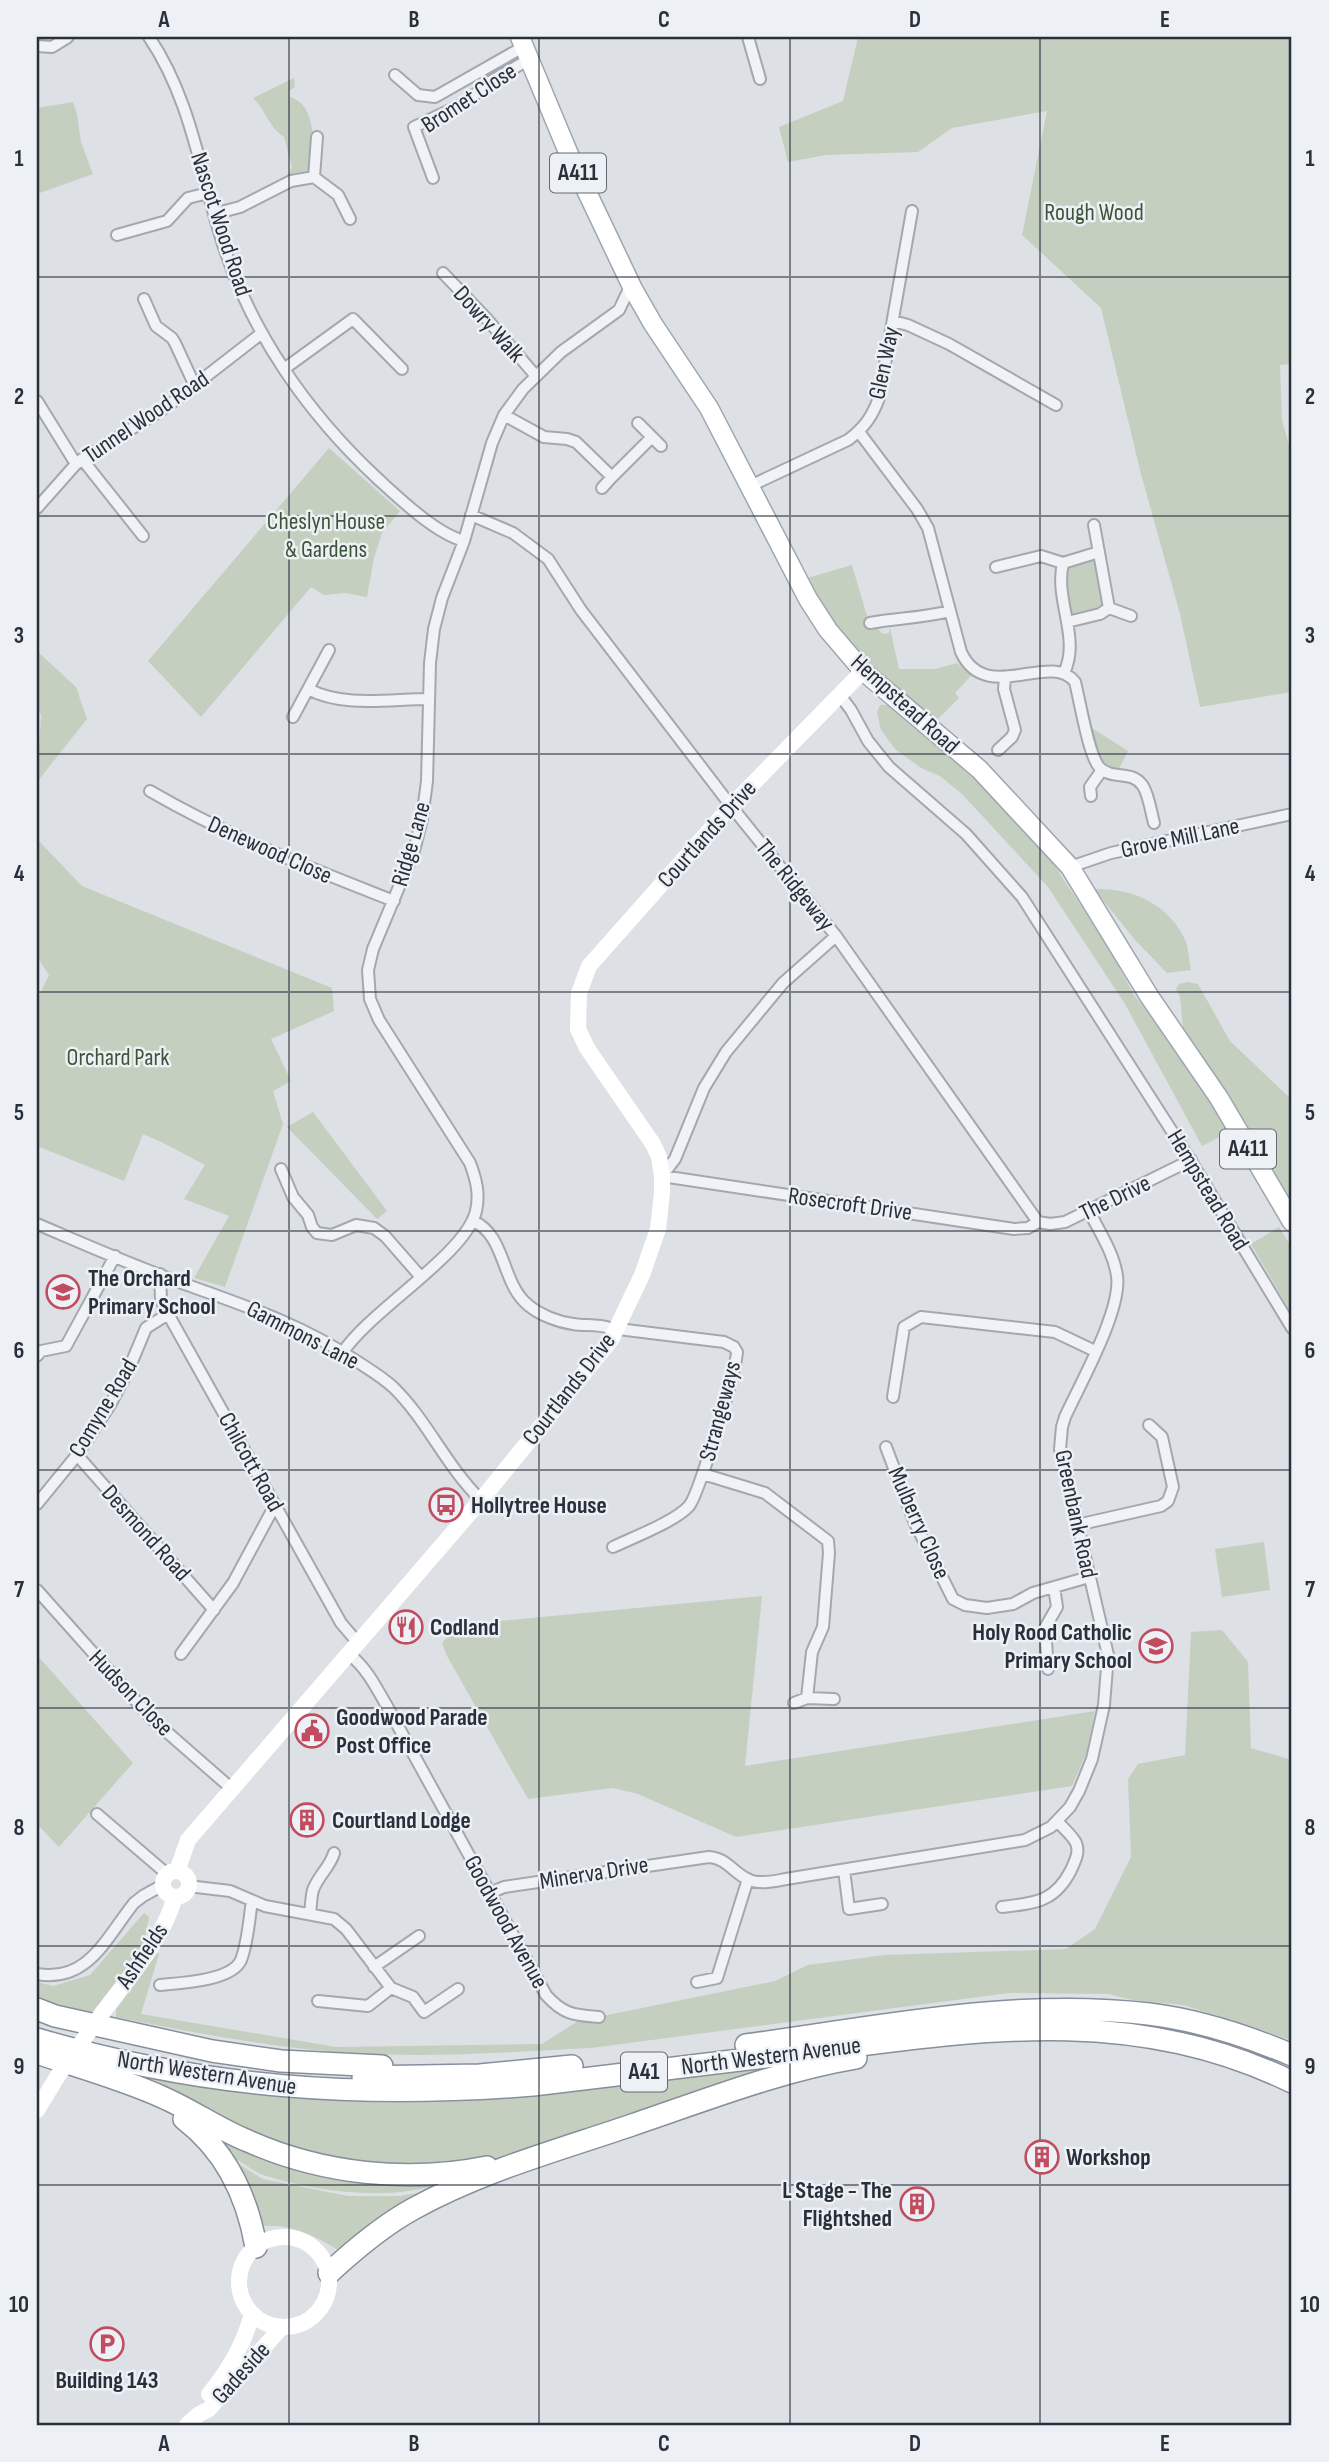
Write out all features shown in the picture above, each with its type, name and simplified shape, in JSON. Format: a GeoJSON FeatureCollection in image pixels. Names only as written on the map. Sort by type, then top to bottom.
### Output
{"type":"FeatureCollection","features":[{"type":"Feature","properties":{"kind":"highway"},"geometry":{"type":"LineString","coordinates":[[37,2009],[55,2016],[212,2051],[281,2061],[352,2066],[573,2066]]}},
{"type":"Feature","properties":{"kind":"highway","name":"North Western Avenue"},"geometry":{"type":"LineString","coordinates":[[37,2024],[138,2051],[226,2066],[376,2078],[480,2075],[573,2066],[992,2012],[1037,2009],[1104,2010],[1152,2015],[1256,2040],[1292,2055]]}},
{"type":"Feature","properties":{"kind":"highway","name":"North Western Avenue"},"geometry":{"type":"LineString","coordinates":[[37,2039],[105,2057],[223,2080],[378,2092],[533,2085],[940,2035],[1009,2028],[1058,2029],[1139,2034],[1199,2046],[1237,2058],[1292,2082]]}},
{"type":"Feature","properties":{"kind":"highway"},"geometry":{"type":"LineString","coordinates":[[329,2273],[359,2245],[412,2209],[436,2197],[554,2151],[736,2088],[809,2068],[936,2045],[1058,2029]]}},
{"type":"Feature","properties":{"kind":"highway"},"geometry":{"type":"LineString","coordinates":[[37,2053],[162,2097],[221,2129],[281,2155],[352,2171],[398,2175],[450,2173],[501,2165],[554,2151]]}},
{"type":"Feature","properties":{"kind":"highway"},"geometry":{"type":"LineString","coordinates":[[125,2084],[192,2125],[225,2160],[239,2186],[256,2247]]}},
{"type":"Feature","properties":{"kind":"main road","name":"Hempstead Road"},"geometry":{"type":"LineString","coordinates":[[524,48],[568,152],[646,312],[709,408],[808,599],[828,630],[863,671],[979,769],[1070,867],[1149,996],[1220,1098],[1292,1222]]}},
{"type":"Feature","properties":{"kind":"street"},"geometry":{"type":"LineString","coordinates":[[37,46],[52,47],[68,37]]}},
{"type":"Feature","properties":{"kind":"street","name":"Nascot Wood Road"},"geometry":{"type":"LineString","coordinates":[[149,37],[183,101],[214,214],[238,285],[284,369],[318,416],[366,468],[438,528],[464,541]]}},
{"type":"Feature","properties":{"kind":"street"},"geometry":{"type":"LineString","coordinates":[[748,37],[760,79]]}},
{"type":"Feature","properties":{"kind":"street","name":"Bromet Close"},"geometry":{"type":"LineString","coordinates":[[395,75],[418,95],[435,97],[524,48]]}},
{"type":"Feature","properties":{"kind":"street","name":"Bromet Close"},"geometry":{"type":"LineString","coordinates":[[433,178],[414,127],[472,99],[524,48]]}},
{"type":"Feature","properties":{"kind":"street"},"geometry":{"type":"LineString","coordinates":[[314,177],[317,137]]}},
{"type":"Feature","properties":{"kind":"street"},"geometry":{"type":"LineString","coordinates":[[214,214],[240,207],[291,180],[314,177],[338,195],[350,219]]}},
{"type":"Feature","properties":{"kind":"street"},"geometry":{"type":"LineString","coordinates":[[117,235],[167,221],[188,198],[208,192]]}},
{"type":"Feature","properties":{"kind":"street","name":"Glen Way"},"geometry":{"type":"LineString","coordinates":[[750,486],[848,440],[859,432],[870,418],[879,398],[912,211]]}},
{"type":"Feature","properties":{"kind":"street","name":"Dowry Walk"},"geometry":{"type":"LineString","coordinates":[[443,273],[486,317],[535,375]]}},
{"type":"Feature","properties":{"kind":"street","name":"Ridge Lane"},"geometry":{"type":"LineString","coordinates":[[472,1221],[476,1212],[477,1190],[470,1163],[379,1020],[370,999],[367,978],[370,960],[414,851],[422,819],[427,781],[430,663],[434,629],[442,598],[464,541],[492,443],[504,415],[523,388],[561,352],[619,310],[632,285]]}},
{"type":"Feature","properties":{"kind":"street"},"geometry":{"type":"LineString","coordinates":[[144,299],[156,326],[172,338],[195,386]]}},
{"type":"Feature","properties":{"kind":"street"},"geometry":{"type":"LineString","coordinates":[[619,310],[646,312]]}},
{"type":"Feature","properties":{"kind":"street"},"geometry":{"type":"LineString","coordinates":[[284,369],[353,319],[402,369]]}},
{"type":"Feature","properties":{"kind":"street"},"geometry":{"type":"LineString","coordinates":[[893,321],[908,324],[949,344],[1056,405]]}},
{"type":"Feature","properties":{"kind":"street","name":"Tunnel Wood Road"},"geometry":{"type":"LineString","coordinates":[[37,508],[79,461],[169,405],[262,333]]}},
{"type":"Feature","properties":{"kind":"street"},"geometry":{"type":"LineString","coordinates":[[37,401],[79,461],[143,536]]}},
{"type":"Feature","properties":{"kind":"street"},"geometry":{"type":"LineString","coordinates":[[504,415],[544,438],[576,442],[612,477]]}},
{"type":"Feature","properties":{"kind":"street"},"geometry":{"type":"LineString","coordinates":[[638,423],[661,446]]}},
{"type":"Feature","properties":{"kind":"street"},"geometry":{"type":"LineString","coordinates":[[859,432],[924,519],[961,652],[966,661],[984,673],[1004,678],[1044,671],[1065,673],[1075,682],[1093,757],[1102,770],[1116,776],[1131,776],[1139,781],[1145,790],[1154,823]]}},
{"type":"Feature","properties":{"kind":"street"},"geometry":{"type":"LineString","coordinates":[[602,488],[652,437]]}},
{"type":"Feature","properties":{"kind":"street","name":"The Ridgeway"},"geometry":{"type":"LineString","coordinates":[[471,515],[513,533],[548,559],[581,610],[731,806],[836,936],[1038,1222]]}},
{"type":"Feature","properties":{"kind":"street"},"geometry":{"type":"LineString","coordinates":[[1094,525],[1109,608]]}},
{"type":"Feature","properties":{"kind":"street"},"geometry":{"type":"LineString","coordinates":[[996,568],[1041,556],[1048,556],[1063,563],[1099,552]]}},
{"type":"Feature","properties":{"kind":"street"},"geometry":{"type":"LineString","coordinates":[[1063,563],[1060,578],[1072,652],[1065,673]]}},
{"type":"Feature","properties":{"kind":"street"},"geometry":{"type":"LineString","coordinates":[[1109,608],[1131,616]]}},
{"type":"Feature","properties":{"kind":"street"},"geometry":{"type":"LineString","coordinates":[[1067,622],[1100,614],[1109,608]]}},
{"type":"Feature","properties":{"kind":"street"},"geometry":{"type":"LineString","coordinates":[[870,623],[950,611]]}},
{"type":"Feature","properties":{"kind":"street"},"geometry":{"type":"LineString","coordinates":[[293,717],[329,650]]}},
{"type":"Feature","properties":{"kind":"street","name":"Courtlands Drive"},"geometry":{"type":"LineString","coordinates":[[169,1877],[188,1840],[481,1500],[602,1352],[616,1329],[653,1249],[661,1213],[662,1176],[659,1157],[653,1144],[581,1038],[578,1029],[579,993],[589,966],[731,806],[863,671]]}},
{"type":"Feature","properties":{"kind":"street"},"geometry":{"type":"LineString","coordinates":[[998,750],[1012,737],[1015,730],[1004,689],[1004,678]]}},
{"type":"Feature","properties":{"kind":"street"},"geometry":{"type":"LineString","coordinates":[[308,689],[340,699],[429,699]]}},
{"type":"Feature","properties":{"kind":"street","name":"Hempstead Road"},"geometry":{"type":"LineString","coordinates":[[839,694],[868,741],[889,767],[966,834],[1022,898],[1191,1160],[1292,1328]]}},
{"type":"Feature","properties":{"kind":"street"},"geometry":{"type":"LineString","coordinates":[[1091,796],[1090,787],[1102,770]]}},
{"type":"Feature","properties":{"kind":"street","name":"Denewood Close"},"geometry":{"type":"LineString","coordinates":[[150,791],[185,812],[261,849],[394,901]]}},
{"type":"Feature","properties":{"kind":"street","name":"Grove Mill Lane"},"geometry":{"type":"LineString","coordinates":[[1070,867],[1111,853],[1292,814]]}},
{"type":"Feature","properties":{"kind":"street"},"geometry":{"type":"LineString","coordinates":[[662,1176],[675,1159],[704,1088],[726,1052],[783,983],[836,936]]}},
{"type":"Feature","properties":{"kind":"street","name":"The Drive"},"geometry":{"type":"LineString","coordinates":[[1038,1222],[1065,1223],[1191,1160]]}},
{"type":"Feature","properties":{"kind":"street"},"geometry":{"type":"LineString","coordinates":[[281,1169],[293,1197],[308,1214],[317,1233],[332,1235],[356,1225],[374,1228],[385,1236],[420,1276]]}},
{"type":"Feature","properties":{"kind":"street","name":"Rosecroft Drive"},"geometry":{"type":"LineString","coordinates":[[662,1176],[1014,1229],[1028,1228],[1038,1222]]}},
{"type":"Feature","properties":{"kind":"street","name":"Greenbank Road"},"geometry":{"type":"LineString","coordinates":[[748,1879],[769,1881],[1025,1840],[1058,1822],[1079,1791],[1092,1759],[1104,1705],[1108,1655],[1062,1463],[1060,1439],[1065,1417],[1115,1302],[1118,1285],[1115,1266],[1088,1211]]}},
{"type":"Feature","properties":{"kind":"street"},"geometry":{"type":"LineString","coordinates":[[343,1352],[361,1329],[459,1240],[472,1221],[489,1232],[518,1295],[527,1304],[566,1323],[598,1324],[616,1329]]}},
{"type":"Feature","properties":{"kind":"street","name":"Gammons Lane"},"geometry":{"type":"LineString","coordinates":[[37,1224],[278,1318],[343,1352],[394,1388],[462,1480],[481,1500]]}},
{"type":"Feature","properties":{"kind":"street"},"geometry":{"type":"LineString","coordinates":[[37,1356],[41,1351],[66,1346],[115,1256]]}},
{"type":"Feature","properties":{"kind":"street","name":"Chilcott Road"},"geometry":{"type":"LineString","coordinates":[[160,1274],[161,1300],[168,1314],[346,1630],[354,1649]]}},
{"type":"Feature","properties":{"kind":"street","name":"Comyne Road"},"geometry":{"type":"LineString","coordinates":[[37,1504],[77,1455],[116,1394],[146,1328],[168,1314]]}},
{"type":"Feature","properties":{"kind":"street"},"geometry":{"type":"LineString","coordinates":[[893,1397],[904,1327],[921,1317],[1055,1332],[1095,1351]]}},
{"type":"Feature","properties":{"kind":"street","name":"Strangeways"},"geometry":{"type":"LineString","coordinates":[[613,1547],[681,1514],[693,1501],[737,1357],[736,1349],[724,1342],[616,1329]]}},
{"type":"Feature","properties":{"kind":"street"},"geometry":{"type":"LineString","coordinates":[[1077,1525],[1161,1506],[1168,1501],[1172,1487],[1161,1437],[1149,1425]]}},
{"type":"Feature","properties":{"kind":"street","name":"Mulberry Close"},"geometry":{"type":"LineString","coordinates":[[886,1447],[914,1521],[953,1599],[965,1605],[988,1608],[1013,1604],[1033,1593],[1054,1587]]}},
{"type":"Feature","properties":{"kind":"street","name":"Desmond Road"},"geometry":{"type":"LineString","coordinates":[[77,1455],[214,1610]]}},
{"type":"Feature","properties":{"kind":"street"},"geometry":{"type":"LineString","coordinates":[[703,1474],[765,1493],[828,1541],[823,1627],[812,1652],[807,1698]]}},
{"type":"Feature","properties":{"kind":"street"},"geometry":{"type":"LineString","coordinates":[[181,1654],[233,1583],[275,1505]]}},
{"type":"Feature","properties":{"kind":"street"},"geometry":{"type":"LineString","coordinates":[[1048,1669],[1044,1634],[1047,1622],[1057,1607],[1054,1587],[1089,1577]]}},
{"type":"Feature","properties":{"kind":"street","name":"Hudson Close"},"geometry":{"type":"LineString","coordinates":[[37,1590],[152,1719],[232,1789]]}},
{"type":"Feature","properties":{"kind":"street","name":"Goodwood Avenue"},"geometry":{"type":"LineString","coordinates":[[354,1649],[547,1995],[558,2008],[577,2015],[599,2017]]}},
{"type":"Feature","properties":{"kind":"street"},"geometry":{"type":"LineString","coordinates":[[794,1703],[807,1698],[834,1699]]}},
{"type":"Feature","properties":{"kind":"street"},"geometry":{"type":"LineString","coordinates":[[97,1814],[169,1877]]}},
{"type":"Feature","properties":{"kind":"street"},"geometry":{"type":"LineString","coordinates":[[1002,1907],[1037,1902],[1051,1896],[1063,1885],[1074,1863],[1077,1849],[1073,1839],[1058,1822]]}},
{"type":"Feature","properties":{"kind":"street"},"geometry":{"type":"LineString","coordinates":[[310,1914],[313,1890],[331,1863],[334,1853]]}},
{"type":"Feature","properties":{"kind":"street","name":"Minerva Drive"},"geometry":{"type":"LineString","coordinates":[[490,1893],[504,1887],[699,1858],[722,1859],[748,1879]]}},
{"type":"Feature","properties":{"kind":"street"},"geometry":{"type":"LineString","coordinates":[[844,1870],[849,1909],[882,1904]]}},
{"type":"Feature","properties":{"kind":"street"},"geometry":{"type":"LineString","coordinates":[[37,1974],[64,1976],[80,1969],[134,1903],[169,1877],[184,1875],[188,1886]]}},
{"type":"Feature","properties":{"kind":"street"},"geometry":{"type":"LineString","coordinates":[[169,1877],[165,1892],[174,1897],[182,1895],[188,1886]]}},
{"type":"Feature","properties":{"kind":"street"},"geometry":{"type":"LineString","coordinates":[[697,1982],[717,1978],[748,1879]]}},
{"type":"Feature","properties":{"kind":"street"},"geometry":{"type":"LineString","coordinates":[[188,1886],[230,1891],[252,1901],[289,1911],[334,1919],[346,1929],[391,1988],[413,1997],[424,2012],[458,1989]]}},
{"type":"Feature","properties":{"kind":"street","name":"Ashfields"},"geometry":{"type":"LineString","coordinates":[[37,2110],[59,2074],[156,1941],[174,1897]]}},
{"type":"Feature","properties":{"kind":"street"},"geometry":{"type":"LineString","coordinates":[[160,1985],[209,1979],[227,1973],[240,1962],[252,1901]]}},
{"type":"Feature","properties":{"kind":"street"},"geometry":{"type":"LineString","coordinates":[[374,1967],[419,1936]]}},
{"type":"Feature","properties":{"kind":"street"},"geometry":{"type":"LineString","coordinates":[[318,2001],[368,2006],[391,1988]]}},
{"type":"Feature","properties":{"kind":"street"},"geometry":{"type":"LineString","coordinates":[[279,2238],[296,2239],[317,2251],[329,2273],[329,2290],[319,2312],[306,2323],[281,2328],[265,2323],[252,2314],[243,2300],[240,2275],[245,2260],[256,2247],[279,2238]]}},
{"type":"Feature","properties":{"kind":"street","name":"Gadeside"},"geometry":{"type":"LineString","coordinates":[[193,2420],[202,2403],[225,2374],[244,2340],[252,2314]]}},
{"type":"Feature","properties":{"kind":"street","name":"Gadeside"},"geometry":{"type":"LineString","coordinates":[[193,2420],[209,2409],[281,2328]]}},
{"type":"Feature","properties":{"kind":"green space","name":"Rough Wood"},"geometry":{"type":"Polygon","coordinates":[[[858,37],[1292,37],[1292,364],[1280,365],[1282,420],[1292,456],[1292,692],[1200,707],[1180,614],[1141,474],[1101,308],[1022,235],[1047,111],[952,128],[918,152],[826,155],[788,162],[779,127],[843,101],[858,37]]]}},
{"type":"Feature","properties":{"kind":"green space"},"geometry":{"type":"Polygon","coordinates":[[[294,78],[295,87],[289,91],[290,97],[304,107],[309,117],[313,135],[310,150],[312,166],[309,170],[288,175],[292,167],[284,137],[274,128],[253,98],[294,78]]]}},
{"type":"Feature","properties":{"kind":"green space"},"geometry":{"type":"Polygon","coordinates":[[[73,102],[81,142],[93,174],[37,194],[37,108],[73,102]]]}},
{"type":"Feature","properties":{"kind":"green space","name":"Cheslyn House & Gardens"},"geometry":{"type":"Polygon","coordinates":[[[329,448],[400,511],[382,533],[367,597],[345,593],[324,595],[311,587],[201,717],[148,661],[329,448]]]}},
{"type":"Feature","properties":{"kind":"green space"},"geometry":{"type":"Polygon","coordinates":[[[1095,559],[1103,604],[1099,608],[1072,613],[1069,611],[1065,572],[1068,564],[1095,559]]]}},
{"type":"Feature","properties":{"kind":"green space"},"geometry":{"type":"Polygon","coordinates":[[[852,565],[870,626],[876,627],[883,634],[889,633],[890,628],[899,669],[935,669],[957,663],[972,675],[955,693],[959,698],[936,721],[858,654],[818,600],[807,578],[852,565]]]}},
{"type":"Feature","properties":{"kind":"green space"},"geometry":{"type":"Polygon","coordinates":[[[37,651],[76,687],[87,719],[37,782],[41,715],[37,706],[37,651]]]}},
{"type":"Feature","properties":{"kind":"green space"},"geometry":{"type":"Polygon","coordinates":[[[880,705],[888,705],[963,767],[1018,819],[1046,853],[1106,943],[1134,995],[1179,1053],[1231,1131],[1202,1146],[1125,1004],[1048,887],[962,794],[940,776],[921,768],[895,749],[881,730],[877,712],[880,705]]]}},
{"type":"Feature","properties":{"kind":"green space"},"geometry":{"type":"Polygon","coordinates":[[[1092,728],[1128,751],[1118,771],[1101,760],[1092,728]]]}},
{"type":"Feature","properties":{"kind":"green space","name":"Orchard Park"},"geometry":{"type":"Polygon","coordinates":[[[37,839],[82,886],[332,988],[334,1011],[271,1039],[291,1081],[273,1091],[283,1124],[225,1287],[194,1278],[229,1216],[184,1199],[205,1165],[143,1134],[124,1181],[37,1146],[37,1000],[49,975],[37,957],[37,839]]]}},
{"type":"Feature","properties":{"kind":"green space"},"geometry":{"type":"Polygon","coordinates":[[[1094,889],[1136,895],[1160,908],[1179,929],[1186,942],[1191,970],[1167,973],[1135,940],[1094,889]]]}},
{"type":"Feature","properties":{"kind":"green space"},"geometry":{"type":"Polygon","coordinates":[[[1179,984],[1198,984],[1230,1041],[1292,1100],[1292,1206],[1221,1084],[1183,1028],[1180,997],[1176,989],[1179,984]]]}},
{"type":"Feature","properties":{"kind":"green space"},"geometry":{"type":"Polygon","coordinates":[[[313,1112],[387,1211],[377,1219],[287,1127],[313,1112]]]}},
{"type":"Feature","properties":{"kind":"green space"},"geometry":{"type":"Polygon","coordinates":[[[1279,1227],[1292,1248],[1292,1314],[1251,1244],[1279,1227]]]}},
{"type":"Feature","properties":{"kind":"green space"},"geometry":{"type":"Polygon","coordinates":[[[1264,1542],[1270,1590],[1222,1597],[1215,1549],[1264,1542]]]}},
{"type":"Feature","properties":{"kind":"green space"},"geometry":{"type":"Polygon","coordinates":[[[762,1596],[745,1766],[1095,1711],[1086,1754],[1072,1786],[736,1837],[638,1794],[613,1788],[528,1799],[442,1643],[458,1625],[762,1596]]]}},
{"type":"Feature","properties":{"kind":"green space"},"geometry":{"type":"Polygon","coordinates":[[[1222,1630],[1248,1662],[1251,1748],[1292,1760],[1292,2041],[1183,2005],[1132,2000],[1109,1994],[1009,1993],[591,2048],[441,2055],[352,2053],[293,2048],[116,2017],[116,2010],[156,1953],[159,1954],[141,2014],[336,2047],[542,2044],[578,2021],[775,1981],[808,1965],[885,1955],[1066,1949],[1095,1929],[1131,1857],[1128,1779],[1138,1764],[1185,1755],[1191,1632],[1222,1630]]]}},
{"type":"Feature","properties":{"kind":"green space"},"geometry":{"type":"Polygon","coordinates":[[[37,1655],[133,1763],[59,1847],[37,1824],[37,1655]]]}},
{"type":"Feature","properties":{"kind":"green space"},"geometry":{"type":"Polygon","coordinates":[[[144,1913],[149,1917],[144,1943],[90,2019],[37,2003],[37,1982],[53,1986],[90,1975],[144,1913]]]}},
{"type":"Feature","properties":{"kind":"green space"},"geometry":{"type":"Polygon","coordinates":[[[770,2065],[786,2066],[683,2096],[509,2160],[423,2172],[282,2151],[129,2077],[128,2070],[261,2094],[396,2103],[522,2097],[770,2065]]]}},
{"type":"Feature","properties":{"kind":"green space"},"geometry":{"type":"Polygon","coordinates":[[[211,2131],[245,2147],[453,2179],[409,2191],[384,2193],[309,2187],[255,2171],[228,2154],[211,2131]]]}},
{"type":"Feature","properties":{"kind":"green space"},"geometry":{"type":"Polygon","coordinates":[[[234,2161],[263,2179],[348,2196],[400,2196],[427,2191],[345,2254],[313,2236],[291,2228],[256,2227],[234,2161]]]}},
{"type":"Feature","properties":{"kind":"place","name":"The Orchard Primary School"},"geometry":{"type":"Point","coordinates":[63,1292]}},
{"type":"Feature","properties":{"kind":"place","name":"Hollytree House"},"geometry":{"type":"Point","coordinates":[446,1505]}},
{"type":"Feature","properties":{"kind":"place","name":"Codland"},"geometry":{"type":"Point","coordinates":[406,1627]}},
{"type":"Feature","properties":{"kind":"place","name":"Holy Rood Catholic Primary School"},"geometry":{"type":"Point","coordinates":[1156,1646]}},
{"type":"Feature","properties":{"kind":"place","name":"Goodwood Parade Post Office"},"geometry":{"type":"Point","coordinates":[312,1731]}},
{"type":"Feature","properties":{"kind":"place","name":"Courtland Lodge"},"geometry":{"type":"Point","coordinates":[307,1820]}},
{"type":"Feature","properties":{"kind":"place","name":"Workshop"},"geometry":{"type":"Point","coordinates":[1042,2157]}},
{"type":"Feature","properties":{"kind":"place","name":"L Stage - The Flightshed"},"geometry":{"type":"Point","coordinates":[917,2204]}},
{"type":"Feature","properties":{"kind":"place","name":"Building 143"},"geometry":{"type":"Point","coordinates":[107,2344]}}]}
